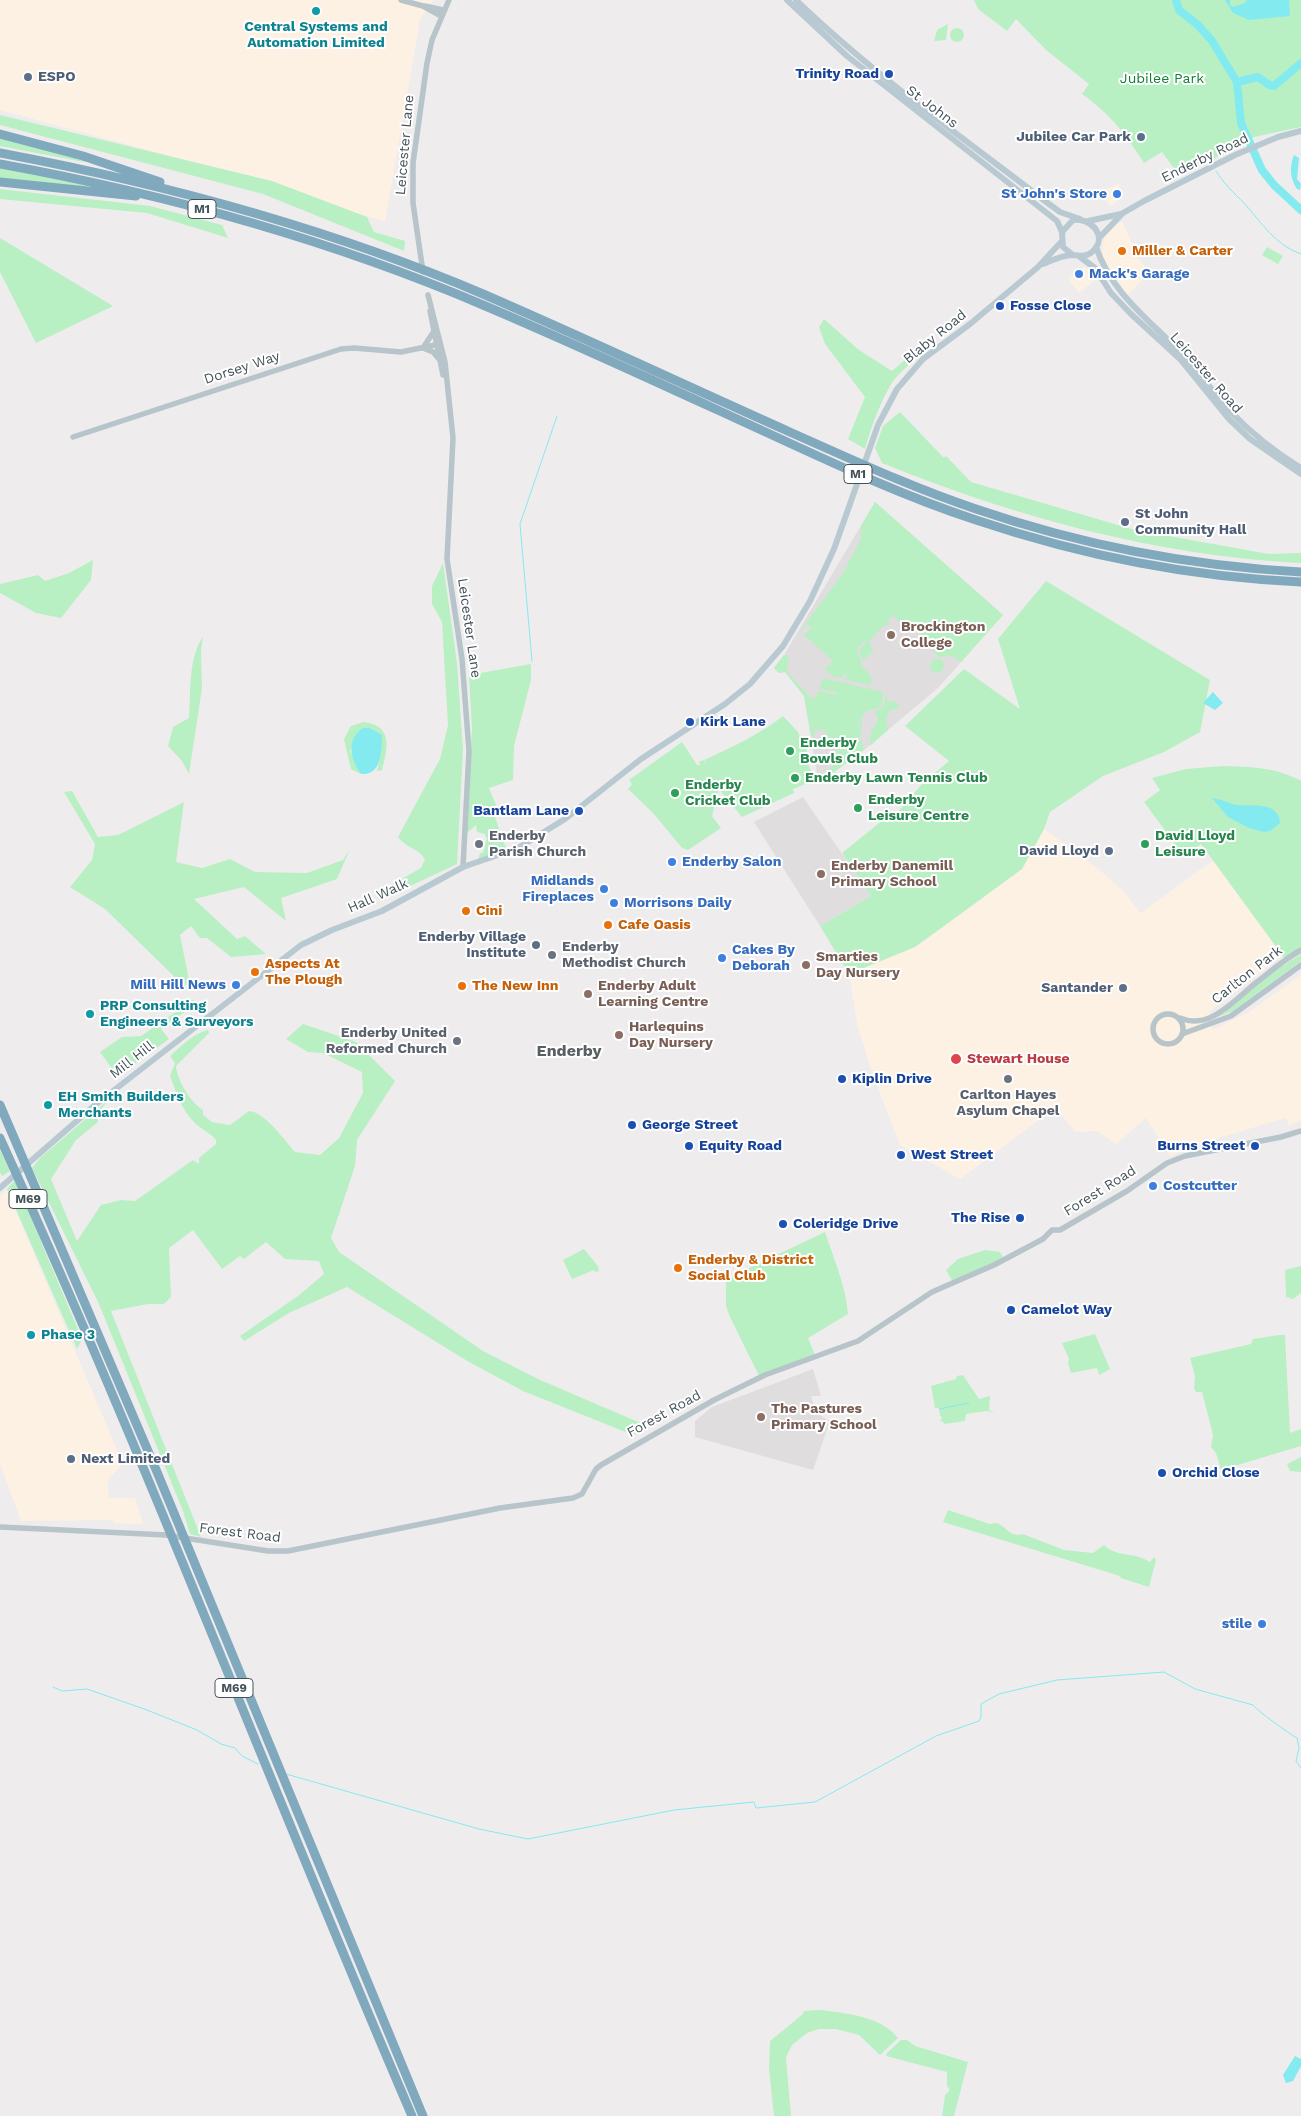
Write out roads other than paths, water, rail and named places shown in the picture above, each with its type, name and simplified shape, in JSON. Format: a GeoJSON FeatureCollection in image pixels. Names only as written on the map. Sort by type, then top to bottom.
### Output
{"type":"FeatureCollection","features":[{"type":"Feature","properties":{"kind":"highway"},"geometry":{"type":"LineString","coordinates":[[0,134],[83,156],[197,197]]}},
{"type":"Feature","properties":{"kind":"highway","name":"M1"},"geometry":{"type":"LineString","coordinates":[[0,153],[108,175],[197,197],[301,227],[401,267],[440,287],[502,313],[857,473],[976,520],[1050,542],[1134,561],[1249,578],[1301,582]]}},
{"type":"Feature","properties":{"kind":"highway","name":"M1"},"geometry":{"type":"LineString","coordinates":[[0,164],[106,184],[200,208],[440,277],[567,331],[868,467],[975,509],[1058,534],[1153,554],[1218,565],[1301,572]]}},
{"type":"Feature","properties":{"kind":"highway"},"geometry":{"type":"LineString","coordinates":[[0,182],[142,197],[200,208]]}},
{"type":"Feature","properties":{"kind":"highway","name":"M69"},"geometry":{"type":"LineString","coordinates":[[0,1105],[157,1472],[423,2116]]}},
{"type":"Feature","properties":{"kind":"highway","name":"M69"},"geometry":{"type":"LineString","coordinates":[[0,1138],[188,1574],[308,1869],[412,2116]]}},
{"type":"Feature","properties":{"kind":"main road","name":"St Johns"},"geometry":{"type":"LineString","coordinates":[[787,0],[847,56],[1056,221],[1062,232]]}},
{"type":"Feature","properties":{"kind":"main road","name":"St Johns"},"geometry":{"type":"LineString","coordinates":[[796,0],[893,86],[1060,212],[1080,219]]}},
{"type":"Feature","properties":{"kind":"main road","name":"Enderby Road"},"geometry":{"type":"LineString","coordinates":[[1088,221],[1122,213],[1235,155],[1278,137],[1301,131]]}},
{"type":"Feature","properties":{"kind":"main road","name":"Enderby Road"},"geometry":{"type":"LineString","coordinates":[[1099,238],[1122,213]]}},
{"type":"Feature","properties":{"kind":"main road"},"geometry":{"type":"LineString","coordinates":[[1080,219],[1088,221],[1097,231],[1099,238],[1092,252],[1076,256],[1067,252],[1062,241],[1062,232],[1068,224],[1080,219]]}},
{"type":"Feature","properties":{"kind":"main road","name":"Blaby Road"},"geometry":{"type":"LineString","coordinates":[[855,491],[871,444],[888,404],[908,374],[923,359],[970,324],[1038,267],[1062,241]]}},
{"type":"Feature","properties":{"kind":"main road","name":"Leicester Road"},"geometry":{"type":"LineString","coordinates":[[1096,247],[1109,278],[1136,310],[1184,356],[1230,411],[1262,440],[1301,468]]}},
{"type":"Feature","properties":{"kind":"main road","name":"Blaby Road"},"geometry":{"type":"LineString","coordinates":[[1038,267],[1076,256]]}},
{"type":"Feature","properties":{"kind":"main road","name":"Leicester Road"},"geometry":{"type":"LineString","coordinates":[[1076,256],[1095,268],[1111,293],[1181,360],[1229,419],[1264,450],[1301,474]]}},
{"type":"Feature","properties":{"kind":"main road","name":"Hall Walk"},"geometry":{"type":"LineString","coordinates":[[301,945],[332,930],[382,911],[463,867],[518,848],[565,819],[641,759],[725,704],[750,684],[783,646],[810,601],[834,549],[855,491]]}},
{"type":"Feature","properties":{"kind":"main road","name":"Mill Hill"},"geometry":{"type":"LineString","coordinates":[[0,1188],[118,1086],[301,945]]}},
{"type":"Feature","properties":{"kind":"street"},"geometry":{"type":"LineString","coordinates":[[402,0],[442,13]]}},
{"type":"Feature","properties":{"kind":"street","name":"Leicester Lane"},"geometry":{"type":"LineString","coordinates":[[448,393],[440,363],[439,344],[434,331],[416,232],[412,171],[427,64],[442,13],[449,0]]}},
{"type":"Feature","properties":{"kind":"street","name":"Leicester Lane"},"geometry":{"type":"LineString","coordinates":[[428,295],[448,393],[453,438],[447,559],[462,660],[469,751],[463,867]]}},
{"type":"Feature","properties":{"kind":"street"},"geometry":{"type":"LineString","coordinates":[[434,331],[423,348],[433,352],[440,363]]}},
{"type":"Feature","properties":{"kind":"street","name":"Dorsey Way"},"geometry":{"type":"LineString","coordinates":[[73,438],[340,349],[354,348],[396,353],[439,344]]}},
{"type":"Feature","properties":{"kind":"street","name":"Carlton Park"},"geometry":{"type":"LineString","coordinates":[[1180,1018],[1194,1022],[1217,1014],[1301,950]]}},
{"type":"Feature","properties":{"kind":"street","name":"Carlton Park"},"geometry":{"type":"LineString","coordinates":[[1182,1034],[1231,1016],[1301,964]]}},
{"type":"Feature","properties":{"kind":"street"},"geometry":{"type":"LineString","coordinates":[[1171,1014],[1180,1018],[1184,1026],[1182,1034],[1176,1042],[1167,1044],[1159,1040],[1153,1032],[1155,1021],[1160,1016],[1171,1014]]}},
{"type":"Feature","properties":{"kind":"street","name":"Forest Road"},"geometry":{"type":"LineString","coordinates":[[0,1527],[166,1535],[268,1551],[304,1549],[379,1531],[500,1508],[573,1498],[582,1494],[596,1469],[654,1433],[765,1375],[858,1341],[932,1292],[994,1265],[1043,1239],[1052,1230],[1060,1230],[1127,1191],[1167,1163],[1185,1156],[1281,1137],[1301,1131]]}},
{"type":"Feature","properties":{"kind":"water"},"geometry":{"type":"Polygon","coordinates":[[[1225,0],[1230,0],[1230,5],[1233,7],[1245,3],[1247,0],[1289,0],[1290,16],[1249,20],[1233,13],[1225,0]]]}},
{"type":"Feature","properties":{"kind":"water"},"geometry":{"type":"Polygon","coordinates":[[[1294,155],[1299,158],[1297,179],[1301,184],[1300,190],[1297,189],[1292,177],[1291,164],[1294,155]]]}},
{"type":"Feature","properties":{"kind":"water"},"geometry":{"type":"Polygon","coordinates":[[[1213,692],[1223,703],[1215,710],[1203,703],[1213,692]]]}},
{"type":"Feature","properties":{"kind":"water"},"geometry":{"type":"Polygon","coordinates":[[[363,728],[370,728],[382,735],[379,761],[373,771],[368,774],[361,774],[352,756],[354,738],[363,728]]]}},
{"type":"Feature","properties":{"kind":"water"},"geometry":{"type":"Polygon","coordinates":[[[1212,798],[1238,805],[1265,806],[1275,811],[1279,816],[1280,823],[1270,831],[1264,832],[1249,828],[1228,817],[1212,798]]]}},
{"type":"Feature","properties":{"kind":"water"},"geometry":{"type":"Polygon","coordinates":[[[1295,2056],[1301,2059],[1301,2066],[1293,2081],[1286,2083],[1283,2075],[1295,2056]]]}},
{"type":"Feature","properties":{"kind":"waterway"},"geometry":{"type":"LineString","coordinates":[[1176,0],[1179,10],[1198,25],[1212,41],[1237,82],[1241,123],[1262,170],[1274,185],[1301,210]]}},
{"type":"Feature","properties":{"kind":"waterway"},"geometry":{"type":"LineString","coordinates":[[1237,82],[1258,77],[1269,85],[1274,86],[1301,63]]}},
{"type":"Feature","properties":{"kind":"waterway"},"geometry":{"type":"LineString","coordinates":[[1216,171],[1276,239],[1301,254]]}},
{"type":"Feature","properties":{"kind":"waterway"},"geometry":{"type":"LineString","coordinates":[[532,661],[520,524],[557,416]]}},
{"type":"Feature","properties":{"kind":"waterway"},"geometry":{"type":"LineString","coordinates":[[939,1409],[969,1403]]}},
{"type":"Feature","properties":{"kind":"waterway"},"geometry":{"type":"LineString","coordinates":[[286,1774],[479,1829],[528,1839],[674,1810],[754,1802],[756,1808],[815,1802],[936,1736],[979,1721],[981,1717],[981,1704],[999,1694],[1057,1680],[1164,1672],[1195,1689],[1253,1705],[1297,1738],[1299,1748],[1296,1761],[1301,1768]]}},
{"type":"Feature","properties":{"kind":"waterway"},"geometry":{"type":"LineString","coordinates":[[53,1687],[62,1691],[87,1689],[147,1710],[197,1730],[221,1744],[235,1748],[242,1756],[258,1764]]}},
{"type":"Feature","properties":{"kind":"place","name":"Central Systems and Automation Limited"},"geometry":{"type":"Point","coordinates":[316,11]}},
{"type":"Feature","properties":{"kind":"place","name":"Trinity Road"},"geometry":{"type":"Point","coordinates":[889,74]}},
{"type":"Feature","properties":{"kind":"place","name":"ESPO"},"geometry":{"type":"Point","coordinates":[28,77]}},
{"type":"Feature","properties":{"kind":"place","name":"Jubilee Car Park"},"geometry":{"type":"Point","coordinates":[1141,137]}},
{"type":"Feature","properties":{"kind":"place","name":"St John's Store"},"geometry":{"type":"Point","coordinates":[1117,194]}},
{"type":"Feature","properties":{"kind":"place","name":"Miller & Carter"},"geometry":{"type":"Point","coordinates":[1122,251]}},
{"type":"Feature","properties":{"kind":"place","name":"Mack's Garage"},"geometry":{"type":"Point","coordinates":[1079,274]}},
{"type":"Feature","properties":{"kind":"place","name":"Fosse Close"},"geometry":{"type":"Point","coordinates":[1000,306]}},
{"type":"Feature","properties":{"kind":"place","name":"St John Community Hall"},"geometry":{"type":"Point","coordinates":[1125,522]}},
{"type":"Feature","properties":{"kind":"place","name":"Brockington College"},"geometry":{"type":"Point","coordinates":[891,635]}},
{"type":"Feature","properties":{"kind":"place","name":"Kirk Lane"},"geometry":{"type":"Point","coordinates":[690,722]}},
{"type":"Feature","properties":{"kind":"place","name":"Enderby Bowls Club"},"geometry":{"type":"Point","coordinates":[790,751]}},
{"type":"Feature","properties":{"kind":"place","name":"Enderby Lawn Tennis Club"},"geometry":{"type":"Point","coordinates":[795,778]}},
{"type":"Feature","properties":{"kind":"place","name":"Enderby Cricket Club"},"geometry":{"type":"Point","coordinates":[675,793]}},
{"type":"Feature","properties":{"kind":"place","name":"Enderby Leisure Centre"},"geometry":{"type":"Point","coordinates":[858,808]}},
{"type":"Feature","properties":{"kind":"place","name":"Bantlam Lane"},"geometry":{"type":"Point","coordinates":[579,811]}},
{"type":"Feature","properties":{"kind":"place","name":"Enderby Parish Church"},"geometry":{"type":"Point","coordinates":[479,844]}},
{"type":"Feature","properties":{"kind":"place","name":"David Lloyd Leisure"},"geometry":{"type":"Point","coordinates":[1145,844]}},
{"type":"Feature","properties":{"kind":"place","name":"David Lloyd"},"geometry":{"type":"Point","coordinates":[1109,851]}},
{"type":"Feature","properties":{"kind":"place","name":"Enderby Salon"},"geometry":{"type":"Point","coordinates":[672,862]}},
{"type":"Feature","properties":{"kind":"place","name":"Enderby Danemill Primary School"},"geometry":{"type":"Point","coordinates":[821,874]}},
{"type":"Feature","properties":{"kind":"place","name":"Midlands Fireplaces"},"geometry":{"type":"Point","coordinates":[604,889]}},
{"type":"Feature","properties":{"kind":"place","name":"Morrisons Daily"},"geometry":{"type":"Point","coordinates":[614,903]}},
{"type":"Feature","properties":{"kind":"place","name":"Cini"},"geometry":{"type":"Point","coordinates":[466,911]}},
{"type":"Feature","properties":{"kind":"place","name":"Cafe Oasis"},"geometry":{"type":"Point","coordinates":[608,925]}},
{"type":"Feature","properties":{"kind":"place","name":"Enderby Village Institute"},"geometry":{"type":"Point","coordinates":[536,945]}},
{"type":"Feature","properties":{"kind":"place","name":"Enderby Methodist Church"},"geometry":{"type":"Point","coordinates":[552,955]}},
{"type":"Feature","properties":{"kind":"place","name":"Cakes By Deborah"},"geometry":{"type":"Point","coordinates":[722,958]}},
{"type":"Feature","properties":{"kind":"place","name":"Smarties Day Nursery"},"geometry":{"type":"Point","coordinates":[806,965]}},
{"type":"Feature","properties":{"kind":"place","name":"Aspects At The Plough"},"geometry":{"type":"Point","coordinates":[255,972]}},
{"type":"Feature","properties":{"kind":"place","name":"Mill Hill News"},"geometry":{"type":"Point","coordinates":[236,985]}},
{"type":"Feature","properties":{"kind":"place","name":"The New Inn"},"geometry":{"type":"Point","coordinates":[462,986]}},
{"type":"Feature","properties":{"kind":"place","name":"Santander"},"geometry":{"type":"Point","coordinates":[1123,988]}},
{"type":"Feature","properties":{"kind":"place","name":"Enderby Adult Learning Centre"},"geometry":{"type":"Point","coordinates":[588,994]}},
{"type":"Feature","properties":{"kind":"place","name":"PRP Consulting Engineers & Surveyors"},"geometry":{"type":"Point","coordinates":[90,1014]}},
{"type":"Feature","properties":{"kind":"place","name":"Harlequins Day Nursery"},"geometry":{"type":"Point","coordinates":[619,1035]}},
{"type":"Feature","properties":{"kind":"place","name":"Enderby United Reformed Church"},"geometry":{"type":"Point","coordinates":[457,1041]}},
{"type":"Feature","properties":{"kind":"place","name":"Stewart House"},"geometry":{"type":"Point","coordinates":[956,1059]}},
{"type":"Feature","properties":{"kind":"place","name":"Kiplin Drive"},"geometry":{"type":"Point","coordinates":[842,1079]}},
{"type":"Feature","properties":{"kind":"place","name":"Carlton Hayes Asylum Chapel"},"geometry":{"type":"Point","coordinates":[1008,1079]}},
{"type":"Feature","properties":{"kind":"place","name":"EH Smith Builders Merchants"},"geometry":{"type":"Point","coordinates":[48,1105]}},
{"type":"Feature","properties":{"kind":"place","name":"George Street"},"geometry":{"type":"Point","coordinates":[632,1125]}},
{"type":"Feature","properties":{"kind":"place","name":"Equity Road"},"geometry":{"type":"Point","coordinates":[689,1146]}},
{"type":"Feature","properties":{"kind":"place","name":"Burns Street"},"geometry":{"type":"Point","coordinates":[1255,1146]}},
{"type":"Feature","properties":{"kind":"place","name":"West Street"},"geometry":{"type":"Point","coordinates":[901,1155]}},
{"type":"Feature","properties":{"kind":"place","name":"Costcutter"},"geometry":{"type":"Point","coordinates":[1153,1186]}},
{"type":"Feature","properties":{"kind":"place","name":"The Rise"},"geometry":{"type":"Point","coordinates":[1020,1218]}},
{"type":"Feature","properties":{"kind":"place","name":"Coleridge Drive"},"geometry":{"type":"Point","coordinates":[783,1224]}},
{"type":"Feature","properties":{"kind":"place","name":"Enderby & District Social Club"},"geometry":{"type":"Point","coordinates":[678,1268]}},
{"type":"Feature","properties":{"kind":"place","name":"Camelot Way"},"geometry":{"type":"Point","coordinates":[1011,1310]}},
{"type":"Feature","properties":{"kind":"place","name":"Phase 3"},"geometry":{"type":"Point","coordinates":[31,1335]}},
{"type":"Feature","properties":{"kind":"place","name":"The Pastures Primary School"},"geometry":{"type":"Point","coordinates":[761,1417]}},
{"type":"Feature","properties":{"kind":"place","name":"Next Limited"},"geometry":{"type":"Point","coordinates":[71,1459]}},
{"type":"Feature","properties":{"kind":"place","name":"Orchid Close"},"geometry":{"type":"Point","coordinates":[1162,1473]}},
{"type":"Feature","properties":{"kind":"place","name":"stile"},"geometry":{"type":"Point","coordinates":[1262,1624]}},
{"type":"Feature","properties":{"kind":"district","name":"Enderby"},"geometry":{"type":"Point","coordinates":[569,1051]}},
{"type":"Feature","properties":{"kind":"park label","name":"Jubilee Park"},"geometry":{"type":"Point","coordinates":[1162,79]}}]}
